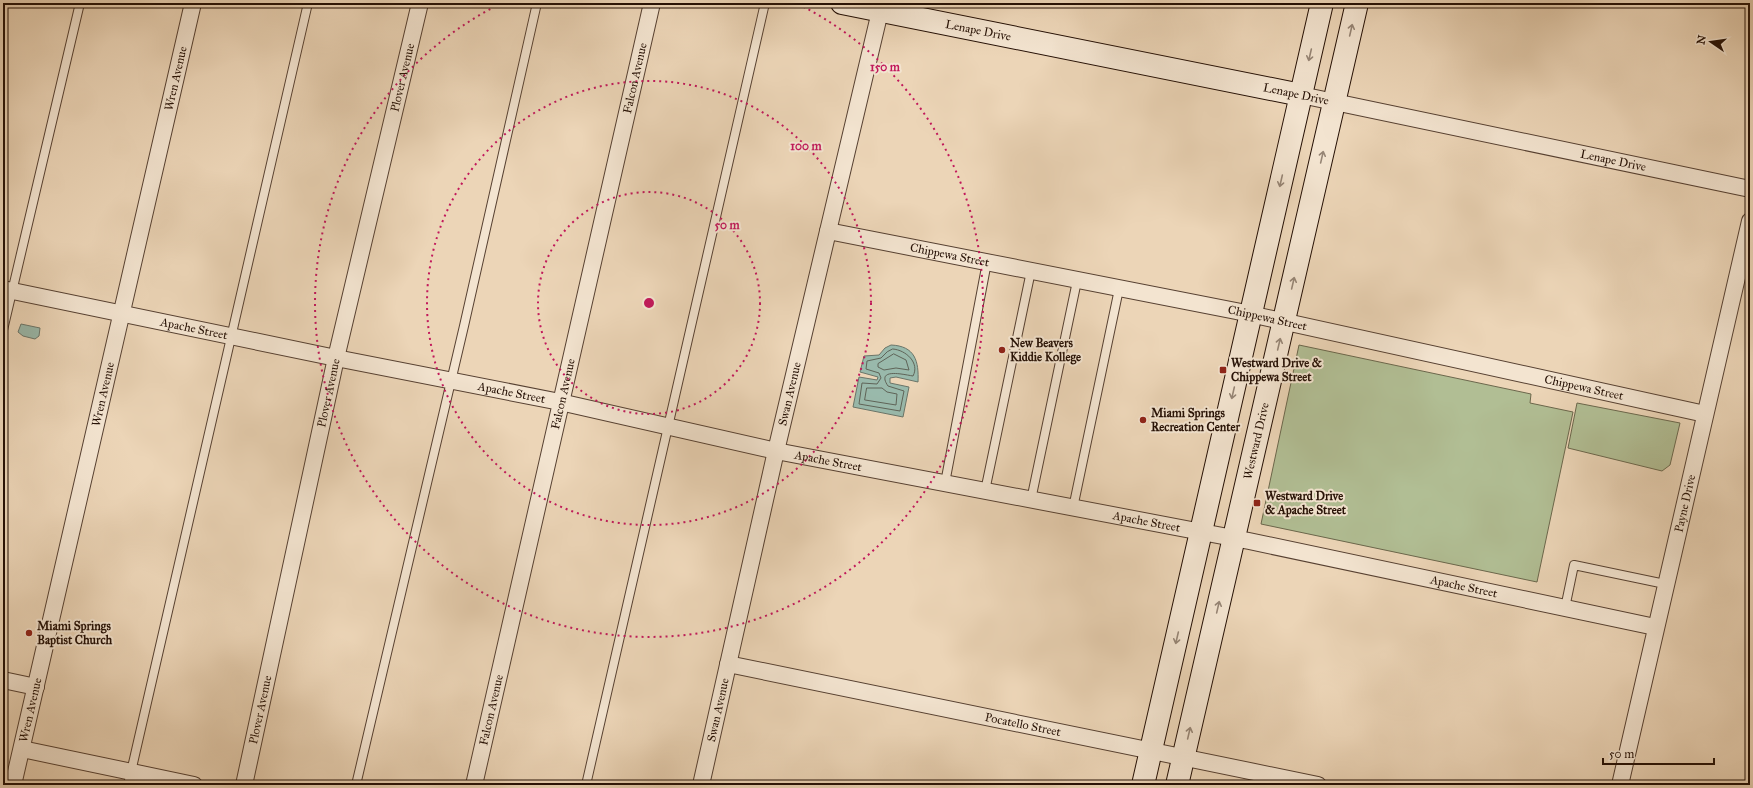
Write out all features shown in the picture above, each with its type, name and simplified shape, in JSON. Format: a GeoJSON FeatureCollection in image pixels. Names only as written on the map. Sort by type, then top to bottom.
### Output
{"type":"FeatureCollection","features":[{"type":"Feature","properties":{"kind":"street","name":"Wren Avenue"},"geometry":{"type":"LineString","coordinates":[[13,785],[192,3]]}},
{"type":"Feature","properties":{"kind":"street","name":"Plover Avenue"},"geometry":{"type":"LineString","coordinates":[[244,785],[336,358],[420,3]]}},
{"type":"Feature","properties":{"kind":"street","name":"Falcon Avenue"},"geometry":{"type":"LineString","coordinates":[[474,785],[652,3]]}},
{"type":"Feature","properties":{"kind":"street","name":"Lenape Drive"},"geometry":{"type":"LineString","coordinates":[[842,3],[881,7],[1750,189]]}},
{"type":"Feature","properties":{"kind":"street"},"geometry":{"type":"LineString","coordinates":[[1143,785],[1322,3]]}},
{"type":"Feature","properties":{"kind":"street","name":"Westward Drive"},"geometry":{"type":"LineString","coordinates":[[1178,785],[1357,3]]}},
{"type":"Feature","properties":{"kind":"street","name":"Swan Avenue"},"geometry":{"type":"LineString","coordinates":[[701,785],[776,450],[881,7]]}},
{"type":"Feature","properties":{"kind":"street","name":"Payne Drive"},"geometry":{"type":"LineString","coordinates":[[1620,785],[1704,414],[1750,221]]}},
{"type":"Feature","properties":{"kind":"street","name":"Chippewa Street"},"geometry":{"type":"LineString","coordinates":[[828,231],[1284,321],[1704,414]]}},
{"type":"Feature","properties":{"kind":"street","name":"Apache Street"},"geometry":{"type":"LineString","coordinates":[[8,290],[336,358],[560,402],[776,450],[1234,538],[1655,627]]}},
{"type":"Feature","properties":{"kind":"street","name":"Pocatello Street"},"geometry":{"type":"LineString","coordinates":[[728,664],[1318,785]]}},
{"type":"Feature","properties":{"kind":"street"},"geometry":{"type":"LineString","coordinates":[[3,680],[36,687]]}},
{"type":"Feature","properties":{"kind":"street"},"geometry":{"type":"LineString","coordinates":[[22,748],[130,778],[194,785]]}},
{"type":"Feature","properties":{"kind":"lane"},"geometry":{"type":"LineString","coordinates":[[3,330],[8,290],[80,3]]}},
{"type":"Feature","properties":{"kind":"lane"},"geometry":{"type":"LineString","coordinates":[[130,778],[308,3]]}},
{"type":"Feature","properties":{"kind":"lane"},"geometry":{"type":"LineString","coordinates":[[356,785],[451,380],[537,3]]}},
{"type":"Feature","properties":{"kind":"lane"},"geometry":{"type":"LineString","coordinates":[[586,785],[765,3]]}},
{"type":"Feature","properties":{"kind":"lane"},"geometry":{"type":"LineString","coordinates":[[945,483],[987,262]]}},
{"type":"Feature","properties":{"kind":"lane"},"geometry":{"type":"LineString","coordinates":[[986,491],[1031,271]]}},
{"type":"Feature","properties":{"kind":"lane"},"geometry":{"type":"LineString","coordinates":[[1031,500],[1077,281]]}},
{"type":"Feature","properties":{"kind":"lane"},"geometry":{"type":"LineString","coordinates":[[1073,508],[1119,289]]}},
{"type":"Feature","properties":{"kind":"lane"},"geometry":{"type":"LineString","coordinates":[[1565,608],[1574,565],[1665,584]]}},
{"type":"Feature","properties":{"kind":"shaded area"},"geometry":{"type":"Polygon","coordinates":[[[1299,345],[1531,394],[1530,403],[1573,412],[1537,582],[1261,524],[1299,345]]]}},
{"type":"Feature","properties":{"kind":"shaded area"},"geometry":{"type":"Polygon","coordinates":[[[1577,403],[1680,423],[1670,465],[1662,471],[1568,448],[1577,403]]]}},
{"type":"Feature","properties":{"kind":"water"},"geometry":{"type":"Polygon","coordinates":[[[21,324],[40,328],[39,336],[35,339],[23,336],[18,332],[21,324]]]}},
{"type":"Feature","properties":{"kind":"water"},"geometry":{"type":"Polygon","coordinates":[[[891,345],[905,348],[910,352],[914,356],[918,368],[918,382],[896,377],[890,378],[890,383],[909,387],[903,417],[853,407],[859,377],[877,380],[878,377],[860,372],[864,356],[879,355],[885,348],[891,345]]]}},
{"type":"Feature","properties":{"kind":"place","name":"New Beavers Kiddie Kollege"},"geometry":{"type":"Point","coordinates":[1002,350]}},
{"type":"Feature","properties":{"kind":"place","name":"Westward Drive & Chippewa Street"},"geometry":{"type":"Point","coordinates":[1223,370]}},
{"type":"Feature","properties":{"kind":"place","name":"Miami Springs Recreation Center"},"geometry":{"type":"Point","coordinates":[1143,420]}},
{"type":"Feature","properties":{"kind":"place","name":"Westward Drive & Apache Street"},"geometry":{"type":"Point","coordinates":[1257,503]}},
{"type":"Feature","properties":{"kind":"place","name":"Miami Springs Baptist Church"},"geometry":{"type":"Point","coordinates":[29,633]}}]}
